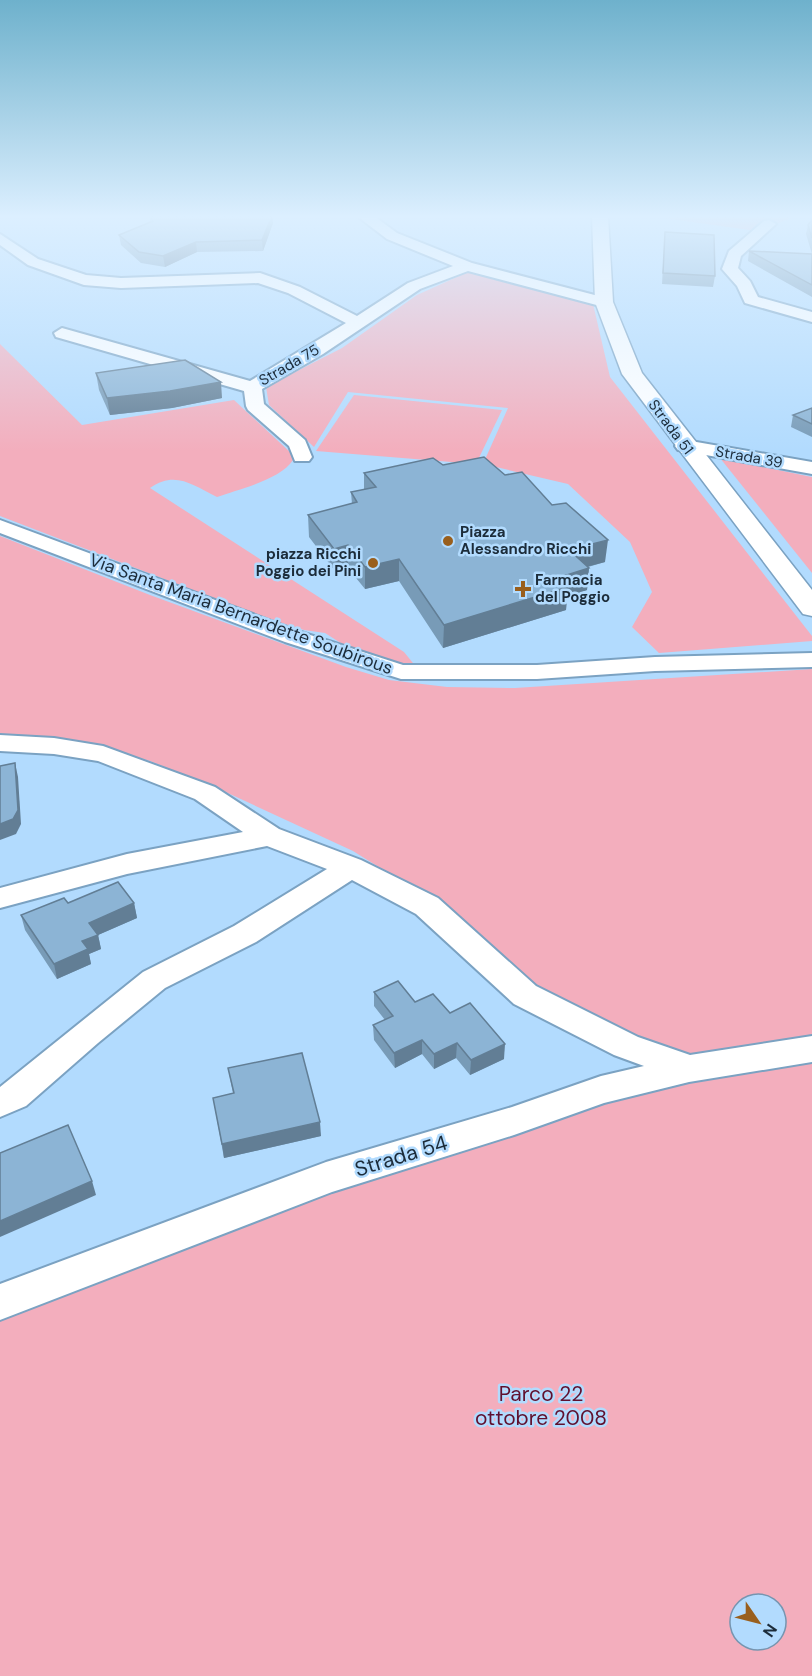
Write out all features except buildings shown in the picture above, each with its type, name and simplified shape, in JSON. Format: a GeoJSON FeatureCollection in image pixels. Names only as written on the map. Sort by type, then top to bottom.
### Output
{"type":"FeatureCollection","features":[{"type":"Feature","properties":{"kind":"street"},"geometry":{"type":"LineString","coordinates":[[302,294],[357,323]]}},
{"type":"Feature","properties":{"kind":"street","name":"Strada 75"},"geometry":{"type":"LineString","coordinates":[[302,457],[298,444],[255,406],[253,387],[317,350],[401,294]]}},
{"type":"Feature","properties":{"kind":"street"},"geometry":{"type":"LineString","coordinates":[[574,294],[604,302]]}},
{"type":"Feature","properties":{"kind":"street","name":"Strada 51"},"geometry":{"type":"LineString","coordinates":[[604,294],[604,302],[632,374],[685,446],[812,608]]}},
{"type":"Feature","properties":{"kind":"street"},"geometry":{"type":"LineString","coordinates":[[748,294],[751,300],[812,317]]}},
{"type":"Feature","properties":{"kind":"street"},"geometry":{"type":"LineString","coordinates":[[62,333],[225,381],[253,387]]}},
{"type":"Feature","properties":{"kind":"street","name":"Strada 39"},"geometry":{"type":"LineString","coordinates":[[685,446],[812,468]]}},
{"type":"Feature","properties":{"kind":"street","name":"Via Santa Maria Bernardette Soubirous"},"geometry":{"type":"LineString","coordinates":[[0,526],[293,637],[401,672],[537,672],[655,664],[812,660]]}},
{"type":"Feature","properties":{"kind":"street"},"geometry":{"type":"LineString","coordinates":[[0,743],[54,746],[103,754],[205,793],[269,836],[351,867],[427,906],[525,995],[626,1046],[689,1069]]}},
{"type":"Feature","properties":{"kind":"street"},"geometry":{"type":"LineString","coordinates":[[0,898],[127,864],[269,836]]}},
{"type":"Feature","properties":{"kind":"street"},"geometry":{"type":"LineString","coordinates":[[0,1104],[14,1096],[86,1034],[154,980],[245,934],[351,867]]}},
{"type":"Feature","properties":{"kind":"street","name":"Strada 54"},"geometry":{"type":"LineString","coordinates":[[0,1302],[326,1178],[480,1132],[602,1090],[689,1069],[812,1049]]}},
{"type":"Feature","properties":{"kind":"green space"},"geometry":{"type":"Polygon","coordinates":[[[555,294],[593,304],[610,377],[812,636],[812,641],[659,653],[632,627],[652,592],[630,542],[568,484],[483,464],[508,408],[348,392],[314,447],[269,405],[266,387],[342,348],[417,295],[555,294]]]}},
{"type":"Feature","properties":{"kind":"green space"},"geometry":{"type":"Polygon","coordinates":[[[0,344],[82,425],[234,400],[291,453],[293,460],[287,467],[258,483],[217,497],[184,481],[168,480],[150,488],[404,652],[417,668],[401,669],[358,654],[325,633],[304,630],[263,617],[0,516],[0,344]]]}},
{"type":"Feature","properties":{"kind":"green space"},"geometry":{"type":"Polygon","coordinates":[[[354,395],[502,410],[476,464],[316,451],[354,395]]]}},
{"type":"Feature","properties":{"kind":"green space"},"geometry":{"type":"Polygon","coordinates":[[[720,458],[812,477],[812,573],[720,458]]]}},
{"type":"Feature","properties":{"kind":"green space"},"geometry":{"type":"Polygon","coordinates":[[[0,536],[150,595],[346,667],[389,680],[447,687],[515,688],[812,669],[812,1040],[704,1057],[644,1041],[556,998],[504,963],[454,914],[353,851],[219,789],[150,761],[65,739],[0,735],[0,536]]]}},
{"type":"Feature","properties":{"kind":"green space","name":"Parco 22 ottobre 2008"},"geometry":{"type":"Polygon","coordinates":[[[812,1057],[812,1676],[0,1676],[0,1318],[330,1193],[608,1098],[812,1057]]]}},
{"type":"Feature","properties":{"kind":"place","name":"Piazza Alessandro Ricchi"},"geometry":{"type":"Point","coordinates":[448,541]}},
{"type":"Feature","properties":{"kind":"place","name":"piazza Ricchi Poggio dei Pini"},"geometry":{"type":"Point","coordinates":[373,563]}},
{"type":"Feature","properties":{"kind":"place","name":"Farmacia del Poggio"},"geometry":{"type":"Point","coordinates":[523,589]}}]}
